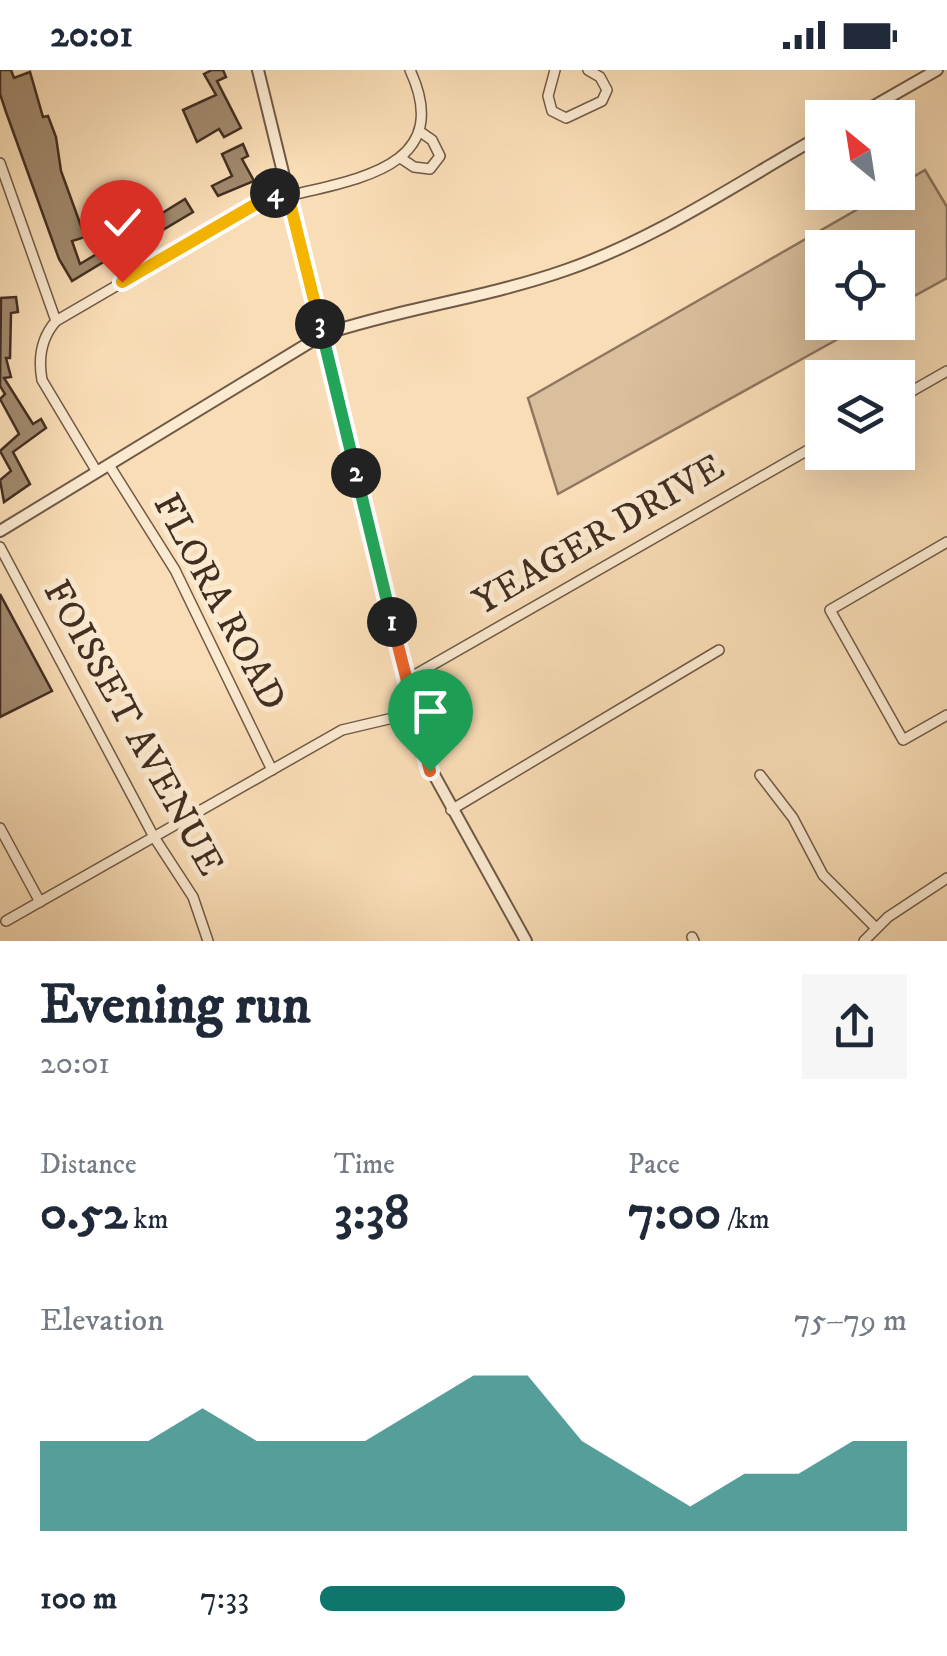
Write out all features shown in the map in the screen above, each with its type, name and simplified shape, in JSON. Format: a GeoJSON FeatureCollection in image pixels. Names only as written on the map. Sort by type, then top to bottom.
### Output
{"type":"FeatureCollection","features":[{"type":"Feature","properties":{"kind":"street"},"geometry":{"type":"LineString","coordinates":[[258,70],[430,771],[526,941]]}},
{"type":"Feature","properties":{"kind":"street"},"geometry":{"type":"LineString","coordinates":[[97,472],[42,380],[44,338],[56,320],[287,191],[380,172],[402,159],[419,131],[421,109],[410,70]]}},
{"type":"Feature","properties":{"kind":"street"},"geometry":{"type":"LineString","coordinates":[[555,70],[548,96],[552,111],[566,118],[602,101],[607,90],[600,77],[588,70]]}},
{"type":"Feature","properties":{"kind":"street"},"geometry":{"type":"LineString","coordinates":[[881,100],[924,73],[937,70]]}},
{"type":"Feature","properties":{"kind":"street"},"geometry":{"type":"LineString","coordinates":[[402,159],[414,167],[430,169],[440,156],[432,140],[419,131]]}},
{"type":"Feature","properties":{"kind":"street"},"geometry":{"type":"LineString","coordinates":[[0,531],[322,334],[569,270],[639,238],[805,145]]}},
{"type":"Feature","properties":{"kind":"street"},"geometry":{"type":"LineString","coordinates":[[0,163],[4,188],[56,320]]}},
{"type":"Feature","properties":{"kind":"street"},"geometry":{"type":"LineString","coordinates":[[915,389],[947,371]]}},
{"type":"Feature","properties":{"kind":"street","name":"YEAGER DRIVE"},"geometry":{"type":"LineString","coordinates":[[406,680],[805,452]]}},
{"type":"Feature","properties":{"kind":"street","name":"FLORA ROAD"},"geometry":{"type":"LineString","coordinates":[[109,464],[175,570],[272,770]]}},
{"type":"Feature","properties":{"kind":"street"},"geometry":{"type":"LineString","coordinates":[[947,542],[830,610],[903,740],[947,715]]}},
{"type":"Feature","properties":{"kind":"street","name":"FOISSET AVENUE"},"geometry":{"type":"LineString","coordinates":[[0,547],[154,837],[193,897],[208,941]]}},
{"type":"Feature","properties":{"kind":"street"},"geometry":{"type":"LineString","coordinates":[[450,810],[719,650]]}},
{"type":"Feature","properties":{"kind":"street"},"geometry":{"type":"LineString","coordinates":[[6,921],[342,730],[414,713]]}},
{"type":"Feature","properties":{"kind":"street"},"geometry":{"type":"LineString","coordinates":[[760,775],[793,818],[823,874],[876,928]]}},
{"type":"Feature","properties":{"kind":"street"},"geometry":{"type":"LineString","coordinates":[[0,828],[40,902]]}},
{"type":"Feature","properties":{"kind":"street"},"geometry":{"type":"LineString","coordinates":[[864,941],[876,928],[947,878]]}},
{"type":"Feature","properties":{"kind":"shaded area"},"geometry":{"type":"Polygon","coordinates":[[[925,170],[947,207],[947,278],[915,296],[915,230],[821,230],[856,210],[915,210],[915,176],[925,170]]]}},
{"type":"Feature","properties":{"kind":"shaded area"},"geometry":{"type":"Polygon","coordinates":[[[805,239],[805,340],[836,340],[558,494],[528,398],[805,239]]]}},
{"type":"Feature","properties":{"kind":"building"},"geometry":{"type":"Polygon","coordinates":[[[0,70],[11,70],[14,78],[30,72],[43,117],[48,116],[56,137],[61,171],[85,237],[72,241],[80,264],[100,252],[105,261],[72,281],[59,259],[6,112],[0,94],[0,70]]]}},
{"type":"Feature","properties":{"kind":"building"},"geometry":{"type":"Polygon","coordinates":[[[223,70],[226,77],[217,81],[241,128],[224,137],[219,129],[197,142],[183,110],[216,95],[204,74],[223,70]]]}},
{"type":"Feature","properties":{"kind":"building"},"geometry":{"type":"Polygon","coordinates":[[[243,144],[248,156],[242,159],[254,181],[218,196],[212,186],[232,176],[222,154],[243,144]]]}},
{"type":"Feature","properties":{"kind":"building"},"geometry":{"type":"Polygon","coordinates":[[[185,199],[193,212],[124,253],[113,235],[129,221],[132,226],[149,216],[142,204],[149,200],[159,215],[185,199]]]}},
{"type":"Feature","properties":{"kind":"building"},"geometry":{"type":"Polygon","coordinates":[[[16,297],[18,312],[11,313],[10,358],[6,358],[11,377],[4,378],[33,424],[41,419],[46,428],[13,452],[30,484],[4,502],[0,480],[11,471],[0,451],[19,434],[0,399],[5,394],[0,386],[1,298],[16,297]]]}},
{"type":"Feature","properties":{"kind":"building"},"geometry":{"type":"Polygon","coordinates":[[[0,594],[52,691],[0,717],[0,594]]]}},
{"type":"Feature","properties":{"kind":"route"},"geometry":{"type":"LineString","coordinates":[[122,282],[286,187],[430,771]]}}]}
